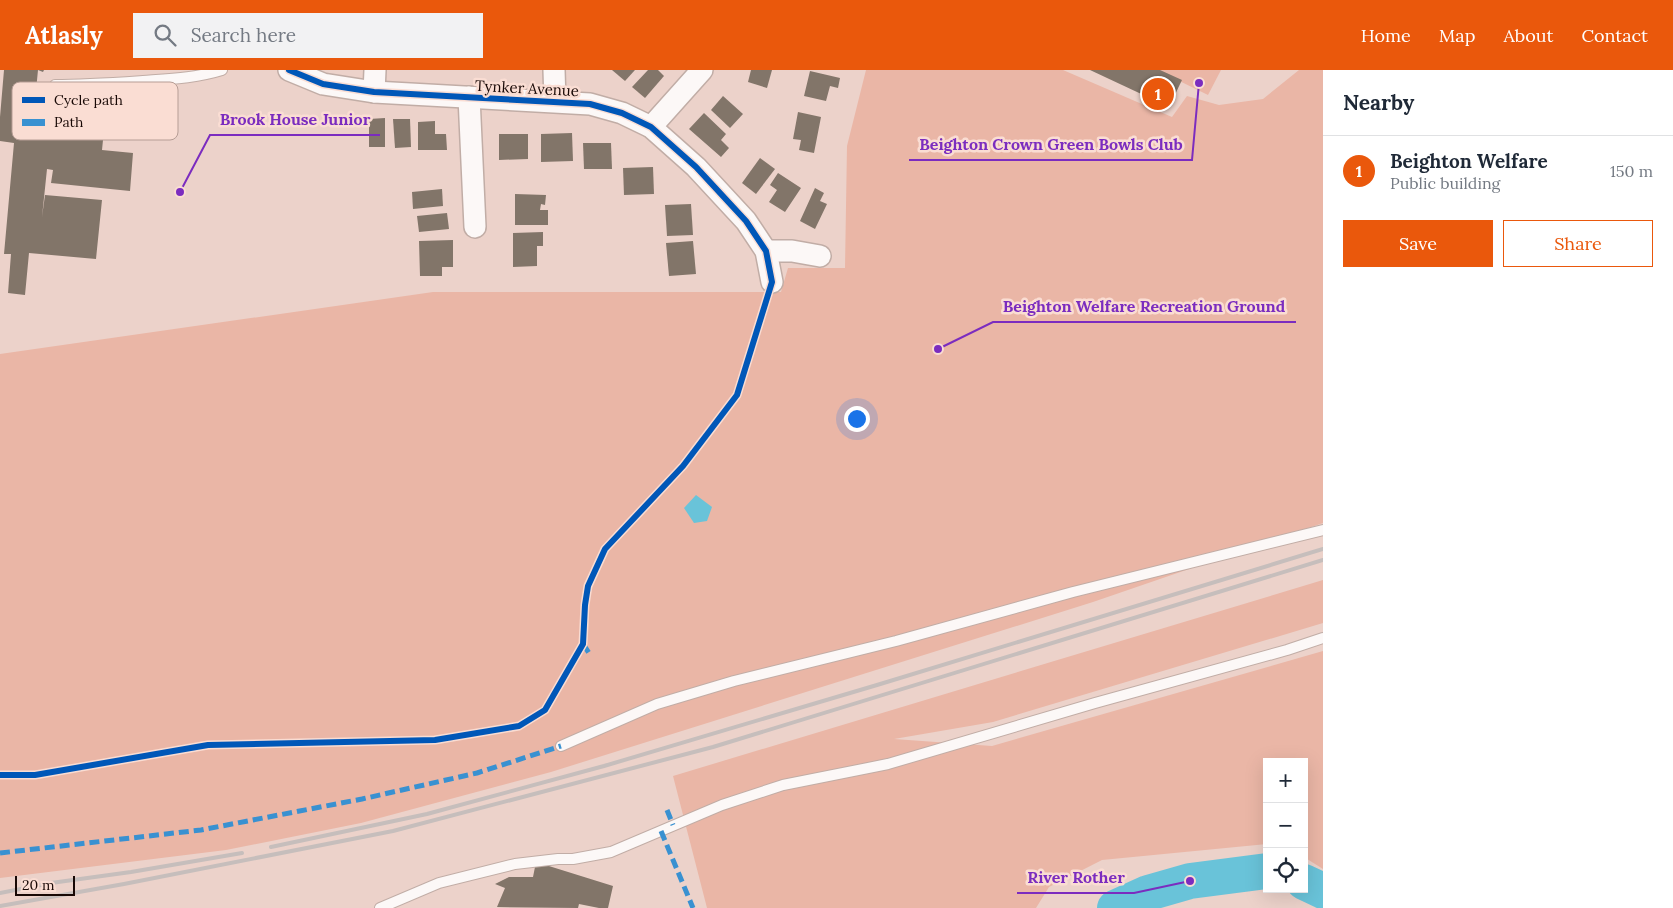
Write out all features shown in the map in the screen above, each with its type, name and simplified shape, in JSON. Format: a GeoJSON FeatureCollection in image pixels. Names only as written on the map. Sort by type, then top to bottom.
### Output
{"type":"FeatureCollection","features":[{"type":"Feature","properties":{"kind":"street","name":"Tynker Avenue"},"geometry":{"type":"LineString","coordinates":[[289,70],[323,84],[374,92],[555,101],[590,104],[622,113],[650,127],[696,167],[746,221],[766,251],[772,282]]}},
{"type":"Feature","properties":{"kind":"street"},"geometry":{"type":"LineString","coordinates":[[374,92],[375,70]]}},
{"type":"Feature","properties":{"kind":"street"},"geometry":{"type":"LineString","coordinates":[[554,70],[555,101]]}},
{"type":"Feature","properties":{"kind":"street"},"geometry":{"type":"LineString","coordinates":[[650,127],[702,70]]}},
{"type":"Feature","properties":{"kind":"street"},"geometry":{"type":"LineString","coordinates":[[469,97],[475,227]]}},
{"type":"Feature","properties":{"kind":"street"},"geometry":{"type":"LineString","coordinates":[[766,251],[820,256]]}},
{"type":"Feature","properties":{"kind":"lane"},"geometry":{"type":"LineString","coordinates":[[132,82],[205,76],[222,70]]}},
{"type":"Feature","properties":{"kind":"lane"},"geometry":{"type":"LineString","coordinates":[[560,746],[657,704],[734,681],[896,641],[1073,592],[1323,530]]}},
{"type":"Feature","properties":{"kind":"lane"},"geometry":{"type":"LineString","coordinates":[[380,908],[439,883],[515,864],[573,859],[611,852],[722,805],[783,785],[888,764],[1095,703],[1287,650],[1323,638]]}},
{"type":"Feature","properties":{"kind":"shaded area"},"geometry":{"type":"Polygon","coordinates":[[[866,70],[1063,70],[1172,117],[1187,96],[1219,105],[1263,99],[1299,70],[1323,70],[1323,523],[1093,602],[551,772],[361,823],[226,850],[0,878],[0,354],[433,292],[781,292],[788,268],[845,268],[847,146],[866,70]]]}},
{"type":"Feature","properties":{"kind":"shaded area"},"geometry":{"type":"Polygon","coordinates":[[[1157,70],[1221,70],[1208,95],[1157,70]]]}},
{"type":"Feature","properties":{"kind":"shaded area"},"geometry":{"type":"Polygon","coordinates":[[[1323,580],[1323,623],[993,722],[894,739],[992,746],[1323,651],[1323,869],[1308,860],[1308,758],[1263,758],[1263,844],[1102,860],[1049,887],[1036,908],[707,908],[673,776],[1323,580]]]}},
{"type":"Feature","properties":{"kind":"water"},"geometry":{"type":"Polygon","coordinates":[[[696,495],[712,507],[707,521],[694,523],[684,508],[696,495]]]}},
{"type":"Feature","properties":{"kind":"building"},"geometry":{"type":"Polygon","coordinates":[[[4,70],[38,70],[37,82],[12,82],[12,140],[103,140],[102,150],[133,153],[130,191],[51,183],[53,170],[47,169],[42,217],[45,195],[102,200],[96,259],[29,253],[25,295],[8,293],[11,254],[4,254],[14,143],[0,141],[4,70]]]}},
{"type":"Feature","properties":{"kind":"building"},"geometry":{"type":"Polygon","coordinates":[[[612,70],[635,70],[625,81],[612,70]]]}},
{"type":"Feature","properties":{"kind":"building"},"geometry":{"type":"Polygon","coordinates":[[[648,70],[658,70],[664,76],[645,98],[632,87],[648,70]]]}},
{"type":"Feature","properties":{"kind":"building"},"geometry":{"type":"Polygon","coordinates":[[[751,70],[772,70],[767,88],[748,82],[751,70]]]}},
{"type":"Feature","properties":{"kind":"building"},"geometry":{"type":"Polygon","coordinates":[[[1090,70],[1160,70],[1182,80],[1169,107],[1090,70]]]}},
{"type":"Feature","properties":{"kind":"building"},"geometry":{"type":"Polygon","coordinates":[[[810,71],[840,78],[838,88],[830,86],[826,101],[804,96],[810,71]]]}},
{"type":"Feature","properties":{"kind":"building"},"geometry":{"type":"Polygon","coordinates":[[[723,96],[743,114],[730,128],[711,110],[723,96]]]}},
{"type":"Feature","properties":{"kind":"building"},"geometry":{"type":"Polygon","coordinates":[[[798,112],[821,117],[814,153],[799,150],[801,140],[793,139],[798,112]]]}},
{"type":"Feature","properties":{"kind":"building"},"geometry":{"type":"Polygon","coordinates":[[[704,113],[726,134],[721,140],[729,148],[721,157],[689,129],[704,113]]]}},
{"type":"Feature","properties":{"kind":"building"},"geometry":{"type":"Polygon","coordinates":[[[385,118],[385,147],[369,147],[369,119],[385,118]]]}},
{"type":"Feature","properties":{"kind":"building"},"geometry":{"type":"Polygon","coordinates":[[[393,119],[410,119],[411,147],[395,148],[393,119]]]}},
{"type":"Feature","properties":{"kind":"building"},"geometry":{"type":"Polygon","coordinates":[[[435,121],[435,134],[446,134],[447,150],[418,150],[418,122],[435,121]]]}},
{"type":"Feature","properties":{"kind":"building"},"geometry":{"type":"Polygon","coordinates":[[[572,133],[573,161],[541,162],[541,134],[572,133]]]}},
{"type":"Feature","properties":{"kind":"building"},"geometry":{"type":"Polygon","coordinates":[[[499,134],[528,134],[528,159],[499,160],[499,134]]]}},
{"type":"Feature","properties":{"kind":"building"},"geometry":{"type":"Polygon","coordinates":[[[583,143],[611,143],[612,169],[584,169],[583,143]]]}},
{"type":"Feature","properties":{"kind":"building"},"geometry":{"type":"Polygon","coordinates":[[[760,158],[775,169],[756,194],[742,183],[760,158]]]}},
{"type":"Feature","properties":{"kind":"building"},"geometry":{"type":"Polygon","coordinates":[[[653,167],[654,194],[624,195],[623,168],[653,167]]]}},
{"type":"Feature","properties":{"kind":"building"},"geometry":{"type":"Polygon","coordinates":[[[778,173],[801,188],[785,212],[769,202],[777,190],[770,185],[778,173]]]}},
{"type":"Feature","properties":{"kind":"building"},"geometry":{"type":"Polygon","coordinates":[[[815,188],[824,193],[820,201],[827,204],[815,229],[800,221],[815,188]]]}},
{"type":"Feature","properties":{"kind":"building"},"geometry":{"type":"Polygon","coordinates":[[[442,189],[443,206],[413,209],[412,192],[442,189]]]}},
{"type":"Feature","properties":{"kind":"building"},"geometry":{"type":"Polygon","coordinates":[[[515,194],[546,195],[545,205],[541,204],[540,210],[548,210],[548,225],[515,225],[515,194]]]}},
{"type":"Feature","properties":{"kind":"building"},"geometry":{"type":"Polygon","coordinates":[[[691,204],[693,235],[667,236],[665,205],[691,204]]]}},
{"type":"Feature","properties":{"kind":"building"},"geometry":{"type":"Polygon","coordinates":[[[447,213],[449,229],[419,232],[417,216],[447,213]]]}},
{"type":"Feature","properties":{"kind":"building"},"geometry":{"type":"Polygon","coordinates":[[[543,232],[543,246],[537,246],[537,266],[513,267],[513,233],[543,232]]]}},
{"type":"Feature","properties":{"kind":"building"},"geometry":{"type":"Polygon","coordinates":[[[453,240],[453,267],[442,267],[442,276],[420,276],[419,241],[453,240]]]}},
{"type":"Feature","properties":{"kind":"building"},"geometry":{"type":"Polygon","coordinates":[[[693,241],[696,274],[669,276],[666,243],[693,241]]]}},
{"type":"Feature","properties":{"kind":"building"},"geometry":{"type":"Polygon","coordinates":[[[536,862],[613,886],[608,908],[579,904],[578,908],[497,907],[505,888],[495,884],[509,877],[533,877],[536,862]]]}},
{"type":"Feature","properties":{"kind":"waterway"},"geometry":{"type":"LineString","coordinates":[[1115,908],[1148,893],[1190,881],[1263,872]]}},
{"type":"Feature","properties":{"kind":"waterway"},"geometry":{"type":"LineString","coordinates":[[1308,884],[1323,891]]}},
{"type":"Feature","properties":{"kind":"railway"},"geometry":{"type":"LineString","coordinates":[[271,847],[427,814],[604,766],[1323,549]]}},
{"type":"Feature","properties":{"kind":"railway"},"geometry":{"type":"LineString","coordinates":[[0,906],[124,884],[393,831],[713,747],[1323,560]]}},
{"type":"Feature","properties":{"kind":"railway"},"geometry":{"type":"LineString","coordinates":[[0,893],[51,883],[131,872],[242,853]]}},
{"type":"Feature","properties":{"kind":"marked path"},"geometry":{"type":"LineString","coordinates":[[583,644],[591,656]]}},
{"type":"Feature","properties":{"kind":"marked path"},"geometry":{"type":"LineString","coordinates":[[0,853],[201,830],[362,799],[477,773],[561,746]]}},
{"type":"Feature","properties":{"kind":"marked path"},"geometry":{"type":"LineString","coordinates":[[667,810],[673,825]]}},
{"type":"Feature","properties":{"kind":"marked path"},"geometry":{"type":"LineString","coordinates":[[661,831],[693,908]]}},
{"type":"Feature","properties":{"kind":"cycle path"},"geometry":{"type":"LineString","coordinates":[[0,775],[35,775],[208,745],[435,740],[519,726],[545,710],[583,644],[588,586],[605,549],[683,466],[737,395],[772,282],[766,251],[746,221],[696,167],[651,127],[622,113],[590,104],[374,92],[323,84],[289,70]]}},
{"type":"Feature","properties":{"kind":"place","name":"Beighton Crown Green Bowls Club"},"geometry":{"type":"Point","coordinates":[1199,83]}},
{"type":"Feature","properties":{"kind":"place","name":"Beighton Welfare"},"geometry":{"type":"Point","coordinates":[1158,94]}},
{"type":"Feature","properties":{"kind":"place","name":"Brook House Junior"},"geometry":{"type":"Point","coordinates":[180,192]}},
{"type":"Feature","properties":{"kind":"place","name":"Beighton Welfare Recreation Ground"},"geometry":{"type":"Point","coordinates":[938,349]}},
{"type":"Feature","properties":{"kind":"place","name":"River Rother"},"geometry":{"type":"Point","coordinates":[1190,881]}}]}
